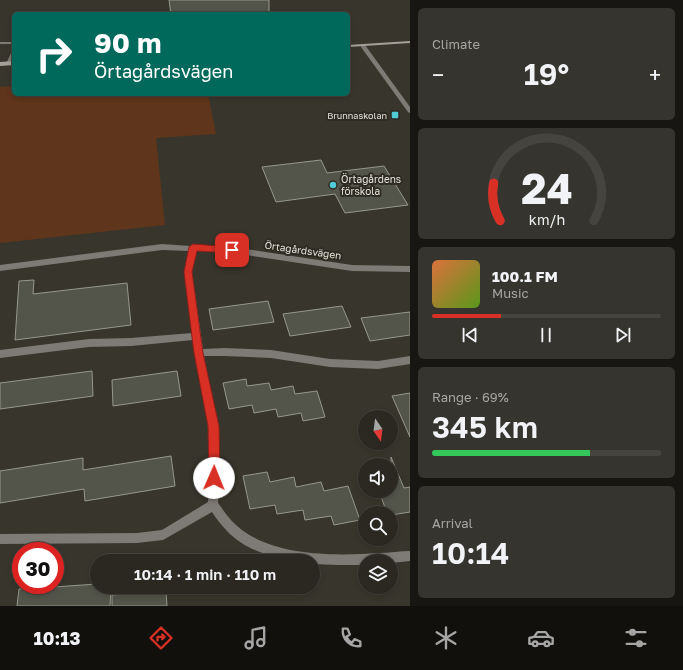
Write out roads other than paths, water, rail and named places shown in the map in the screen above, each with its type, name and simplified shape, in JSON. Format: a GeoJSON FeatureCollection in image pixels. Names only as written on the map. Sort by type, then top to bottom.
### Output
{"type":"FeatureCollection","features":[{"type":"Feature","properties":{"kind":"main road"},"geometry":{"type":"LineString","coordinates":[[350,46],[410,42]]}},
{"type":"Feature","properties":{"kind":"main road"},"geometry":{"type":"LineString","coordinates":[[0,64],[11,64]]}},
{"type":"Feature","properties":{"kind":"street"},"geometry":{"type":"LineString","coordinates":[[0,43],[12,42]]}},
{"type":"Feature","properties":{"kind":"street"},"geometry":{"type":"LineString","coordinates":[[363,46],[410,111]]}},
{"type":"Feature","properties":{"kind":"street","name":"Örtagårdsvägen"},"geometry":{"type":"LineString","coordinates":[[0,268],[162,247],[193,247],[232,250],[352,268],[410,269]]}},
{"type":"Feature","properties":{"kind":"street"},"geometry":{"type":"LineString","coordinates":[[193,247],[188,272],[199,353],[213,426],[215,465],[213,505],[232,529],[249,541],[285,554],[332,560],[410,556]]}},
{"type":"Feature","properties":{"kind":"street"},"geometry":{"type":"LineString","coordinates":[[0,354],[89,343],[130,342],[197,336]]}},
{"type":"Feature","properties":{"kind":"street"},"geometry":{"type":"LineString","coordinates":[[199,353],[224,352],[271,354],[330,363],[378,365],[410,360]]}},
{"type":"Feature","properties":{"kind":"street"},"geometry":{"type":"LineString","coordinates":[[0,539],[137,538],[163,535],[213,505]]}},
{"type":"Feature","properties":{"kind":"place","name":"Brunnaskolan"},"geometry":{"type":"Point","coordinates":[395,115]}},
{"type":"Feature","properties":{"kind":"place","name":"Örtagårdens förskola"},"geometry":{"type":"Point","coordinates":[333,185]}}]}
